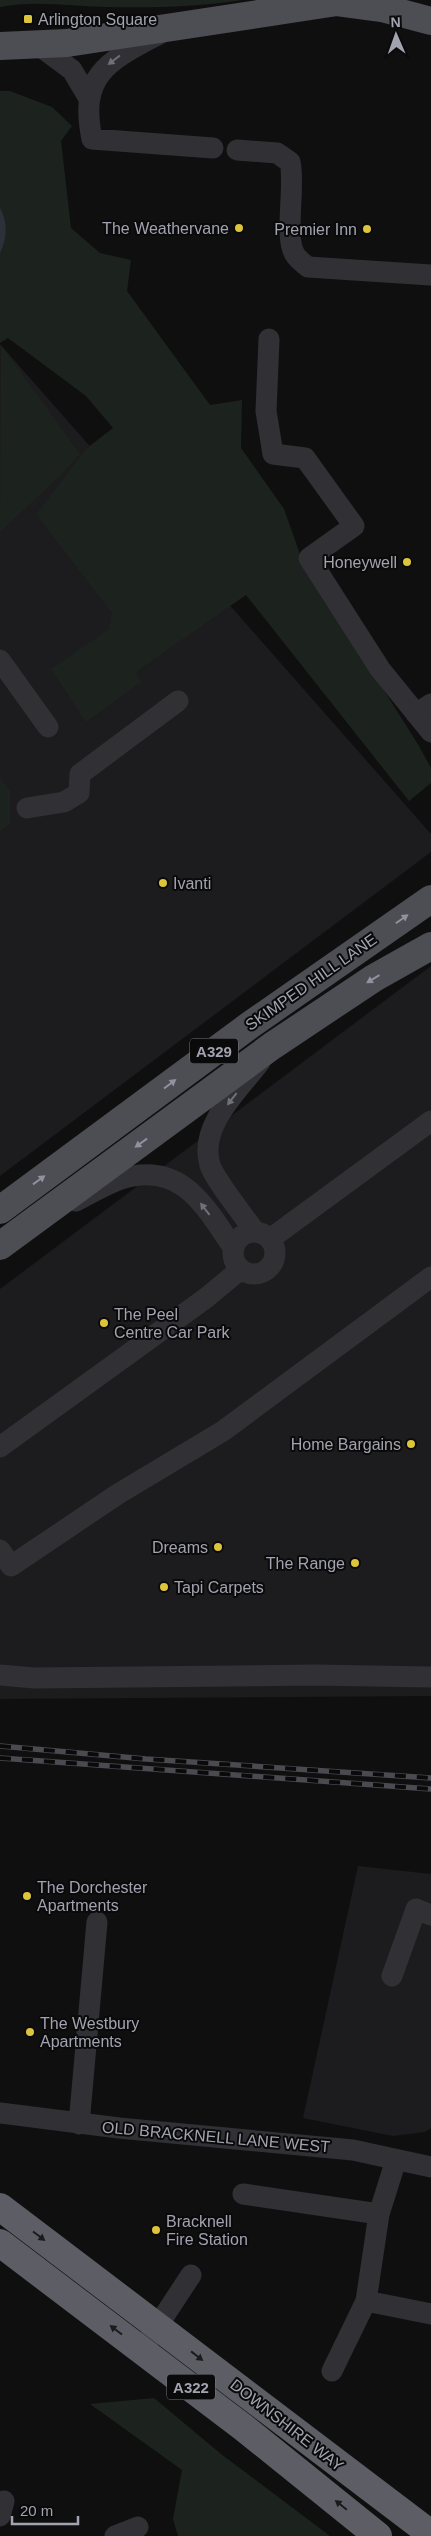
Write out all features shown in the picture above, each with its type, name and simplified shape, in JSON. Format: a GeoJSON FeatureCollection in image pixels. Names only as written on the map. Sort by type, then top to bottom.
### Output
{"type":"FeatureCollection","features":[{"type":"Feature","properties":{"kind":"highway","name":"DOWNSHIRE WAY"},"geometry":{"type":"LineString","coordinates":[[0,2207],[431,2534]]}},
{"type":"Feature","properties":{"kind":"highway","name":"DOWNSHIRE WAY"},"geometry":{"type":"LineString","coordinates":[[0,2243],[142,2349],[378,2536]]}},
{"type":"Feature","properties":{"kind":"main road"},"geometry":{"type":"LineString","coordinates":[[0,46],[67,42],[172,28],[338,1],[382,8],[431,21]]}},
{"type":"Feature","properties":{"kind":"main road","name":"SKIMPED HILL LANE"},"geometry":{"type":"LineString","coordinates":[[0,1210],[250,1024],[431,898]]}},
{"type":"Feature","properties":{"kind":"main road","name":"SKIMPED HILL LANE"},"geometry":{"type":"LineString","coordinates":[[0,1246],[272,1046],[374,978],[431,946]]}},
{"type":"Feature","properties":{"kind":"street"},"geometry":{"type":"LineString","coordinates":[[172,28],[112,60],[94,83],[88,98],[88,122],[92,139],[213,148]]}},
{"type":"Feature","properties":{"kind":"street"},"geometry":{"type":"LineString","coordinates":[[37,44],[72,70],[88,98]]}},
{"type":"Feature","properties":{"kind":"street"},"geometry":{"type":"LineString","coordinates":[[237,150],[277,153],[290,162],[293,175],[290,241],[295,255],[308,267],[431,275]]}},
{"type":"Feature","properties":{"kind":"street"},"geometry":{"type":"LineString","coordinates":[[269,339],[266,411],[273,454],[305,458],[354,526],[309,558],[380,668],[424,709],[431,732]]}},
{"type":"Feature","properties":{"kind":"street"},"geometry":{"type":"LineString","coordinates":[[0,660],[48,727]]}},
{"type":"Feature","properties":{"kind":"street"},"geometry":{"type":"LineString","coordinates":[[27,808],[64,802],[79,792],[80,774],[178,701]]}},
{"type":"Feature","properties":{"kind":"street"},"geometry":{"type":"LineString","coordinates":[[30,1224],[120,1180],[150,1173],[168,1178],[189,1189],[237,1259],[252,1273],[264,1271],[269,1267],[275,1256],[275,1250],[210,1167],[207,1150],[216,1119],[272,1046]]}},
{"type":"Feature","properties":{"kind":"street"},"geometry":{"type":"LineString","coordinates":[[0,1447],[206,1298],[237,1259],[243,1235],[262,1235],[431,1121]]}},
{"type":"Feature","properties":{"kind":"street"},"geometry":{"type":"LineString","coordinates":[[0,1550],[11,1566],[118,1494],[223,1431],[431,1277]]}},
{"type":"Feature","properties":{"kind":"street"},"geometry":{"type":"LineString","coordinates":[[0,1675],[34,1678],[306,1675],[431,1677]]}},
{"type":"Feature","properties":{"kind":"street"},"geometry":{"type":"LineString","coordinates":[[392,1976],[416,1909],[431,1914]]}},
{"type":"Feature","properties":{"kind":"street"},"geometry":{"type":"LineString","coordinates":[[79,2124],[97,1922]]}},
{"type":"Feature","properties":{"kind":"street","name":"OLD BRACKNELL LANE WEST"},"geometry":{"type":"LineString","coordinates":[[0,2113],[79,2124],[353,2150],[431,2167]]}},
{"type":"Feature","properties":{"kind":"street"},"geometry":{"type":"LineString","coordinates":[[332,2371],[366,2300],[379,2214],[396,2160]]}},
{"type":"Feature","properties":{"kind":"street"},"geometry":{"type":"LineString","coordinates":[[243,2194],[379,2214]]}},
{"type":"Feature","properties":{"kind":"street"},"geometry":{"type":"LineString","coordinates":[[142,2349],[191,2275]]}},
{"type":"Feature","properties":{"kind":"street"},"geometry":{"type":"LineString","coordinates":[[366,2300],[431,2314]]}},
{"type":"Feature","properties":{"kind":"street"},"geometry":{"type":"LineString","coordinates":[[115,2536],[138,2527]]}},
{"type":"Feature","properties":{"kind":"street"},"geometry":{"type":"LineString","coordinates":[[427,2536],[431,2534]]}},
{"type":"Feature","properties":{"kind":"shaded area"},"geometry":{"type":"Polygon","coordinates":[[[0,0],[242,0],[192,6],[107,7],[26,4],[0,7],[0,0]]]}},
{"type":"Feature","properties":{"kind":"shaded area"},"geometry":{"type":"Polygon","coordinates":[[[0,91],[10,91],[52,107],[72,126],[61,141],[71,228],[100,253],[131,260],[127,291],[210,405],[242,400],[241,448],[284,509],[302,560],[431,768],[431,783],[409,801],[246,595],[136,672],[141,682],[86,722],[51,669],[109,629],[112,613],[36,514],[87,448],[113,428],[86,396],[8,338],[0,343],[0,91]]]}},
{"type":"Feature","properties":{"kind":"shaded area"},"geometry":{"type":"Polygon","coordinates":[[[0,208],[3,213],[6,230],[0,253],[0,208]]]}},
{"type":"Feature","properties":{"kind":"shaded area"},"geometry":{"type":"Polygon","coordinates":[[[0,344],[431,834],[431,852],[0,1176],[0,344]]]}},
{"type":"Feature","properties":{"kind":"shaded area"},"geometry":{"type":"Polygon","coordinates":[[[1,345],[80,454],[60,476],[0,532],[1,345]]]}},
{"type":"Feature","properties":{"kind":"shaded area"},"geometry":{"type":"Polygon","coordinates":[[[0,778],[10,791],[10,824],[0,831],[0,778]]]}},
{"type":"Feature","properties":{"kind":"shaded area"},"geometry":{"type":"Polygon","coordinates":[[[431,966],[431,1696],[0,1699],[0,1289],[431,966]]]}},
{"type":"Feature","properties":{"kind":"shaded area"},"geometry":{"type":"Polygon","coordinates":[[[358,1866],[431,1874],[431,2128],[425,2132],[393,2136],[303,2118],[358,1866]]]}},
{"type":"Feature","properties":{"kind":"shaded area"},"geometry":{"type":"Polygon","coordinates":[[[154,2398],[221,2454],[330,2536],[178,2536],[173,2519],[182,2470],[90,2404],[154,2398]]]}},
{"type":"Feature","properties":{"kind":"railway"},"geometry":{"type":"LineString","coordinates":[[0,1746],[146,1759],[431,1778]]}},
{"type":"Feature","properties":{"kind":"railway"},"geometry":{"type":"LineString","coordinates":[[0,1758],[431,1789]]}},
{"type":"Feature","properties":{"kind":"place","name":"Arlington Square"},"geometry":{"type":"Point","coordinates":[28,19]}},
{"type":"Feature","properties":{"kind":"place","name":"The Weathervane"},"geometry":{"type":"Point","coordinates":[239,228]}},
{"type":"Feature","properties":{"kind":"place","name":"Premier Inn"},"geometry":{"type":"Point","coordinates":[367,229]}},
{"type":"Feature","properties":{"kind":"place","name":"Honeywell"},"geometry":{"type":"Point","coordinates":[407,562]}},
{"type":"Feature","properties":{"kind":"place","name":"Ivanti"},"geometry":{"type":"Point","coordinates":[163,883]}},
{"type":"Feature","properties":{"kind":"place","name":"The Peel Centre Car Park"},"geometry":{"type":"Point","coordinates":[104,1323]}},
{"type":"Feature","properties":{"kind":"place","name":"Home Bargains"},"geometry":{"type":"Point","coordinates":[411,1444]}},
{"type":"Feature","properties":{"kind":"place","name":"Dreams"},"geometry":{"type":"Point","coordinates":[218,1547]}},
{"type":"Feature","properties":{"kind":"place","name":"The Range"},"geometry":{"type":"Point","coordinates":[355,1563]}},
{"type":"Feature","properties":{"kind":"place","name":"Tapi Carpets"},"geometry":{"type":"Point","coordinates":[164,1587]}},
{"type":"Feature","properties":{"kind":"place","name":"The Dorchester Apartments"},"geometry":{"type":"Point","coordinates":[27,1896]}},
{"type":"Feature","properties":{"kind":"place","name":"The Westbury Apartments"},"geometry":{"type":"Point","coordinates":[30,2032]}},
{"type":"Feature","properties":{"kind":"place","name":"Bracknell Fire Station"},"geometry":{"type":"Point","coordinates":[156,2230]}}]}
